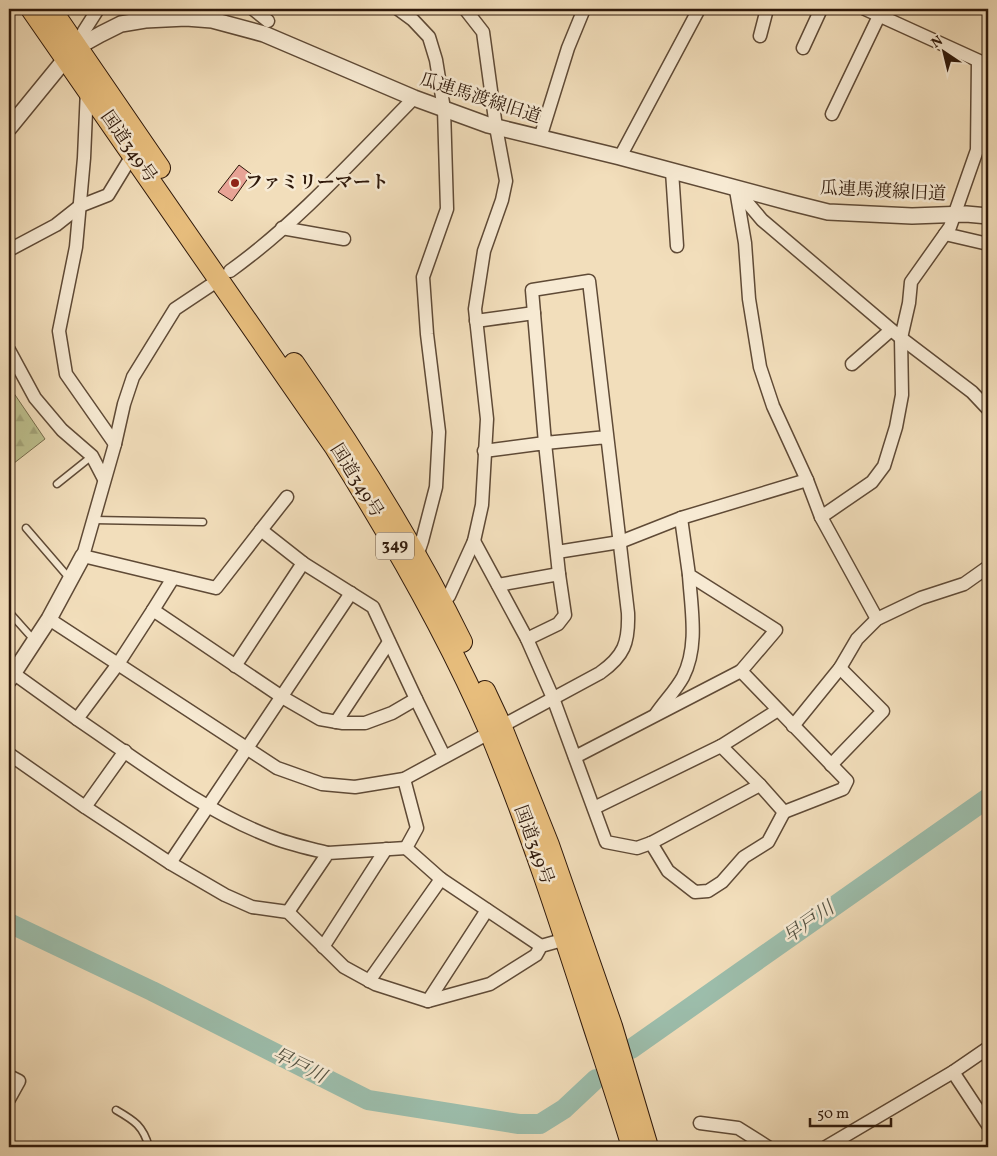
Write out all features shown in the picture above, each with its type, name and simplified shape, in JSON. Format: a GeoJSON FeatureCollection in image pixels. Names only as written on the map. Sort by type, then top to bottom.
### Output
{"type":"FeatureCollection","features":[{"type":"Feature","properties":{"kind":"highway","name":"国道349号"},"geometry":{"type":"LineString","coordinates":[[32,9],[72,53],[225,275],[378,516],[495,728],[566,939],[632,1147]]}},
{"type":"Feature","properties":{"kind":"highway","name":"国道349号"},"geometry":{"type":"LineString","coordinates":[[51,9],[87,87],[133,154],[344,435],[390,508],[442,601],[495,728],[550,845],[612,1026],[648,1147]]}},
{"type":"Feature","properties":{"kind":"street"},"geometry":{"type":"LineString","coordinates":[[72,53],[98,9]]}},
{"type":"Feature","properties":{"kind":"street"},"geometry":{"type":"LineString","coordinates":[[253,9],[268,20]]}},
{"type":"Feature","properties":{"kind":"street"},"geometry":{"type":"LineString","coordinates":[[398,9],[413,20],[429,37],[436,60],[444,109],[447,209],[423,277],[427,334],[439,432],[436,487],[417,556]]}},
{"type":"Feature","properties":{"kind":"street"},"geometry":{"type":"LineString","coordinates":[[442,601],[448,596],[474,541],[482,505],[487,419],[474,308],[484,251],[502,200],[506,181],[496,127],[483,32],[465,9]]}},
{"type":"Feature","properties":{"kind":"street"},"geometry":{"type":"LineString","coordinates":[[540,138],[568,48],[584,9]]}},
{"type":"Feature","properties":{"kind":"street"},"geometry":{"type":"LineString","coordinates":[[620,157],[699,9]]}},
{"type":"Feature","properties":{"kind":"street"},"geometry":{"type":"LineString","coordinates":[[760,36],[767,9]]}},
{"type":"Feature","properties":{"kind":"street"},"geometry":{"type":"LineString","coordinates":[[802,48],[821,9]]}},
{"type":"Feature","properties":{"kind":"street"},"geometry":{"type":"LineString","coordinates":[[821,516],[872,482],[884,466],[896,427],[902,395],[902,338],[912,282],[945,234],[955,215],[977,150],[983,63],[895,21],[865,9]]}},
{"type":"Feature","properties":{"kind":"street"},"geometry":{"type":"LineString","coordinates":[[832,114],[879,16]]}},
{"type":"Feature","properties":{"kind":"street","name":"瓜連馬渡線旧道"},"geometry":{"type":"LineString","coordinates":[[9,128],[72,53],[121,24],[168,18],[212,20],[264,34],[414,98],[496,127],[620,157],[828,212],[912,216],[988,216]]}},
{"type":"Feature","properties":{"kind":"street"},"geometry":{"type":"LineString","coordinates":[[87,87],[84,158],[76,247],[59,331],[66,374],[115,444]]}},
{"type":"Feature","properties":{"kind":"street"},"geometry":{"type":"LineString","coordinates":[[414,98],[282,228],[225,275],[175,309],[133,377],[83,556],[49,619],[11,676],[208,807],[269,837],[328,853],[406,848],[441,879],[541,946]]}},
{"type":"Feature","properties":{"kind":"street"},"geometry":{"type":"LineString","coordinates":[[9,250],[56,225],[80,206],[108,195],[133,154]]}},
{"type":"Feature","properties":{"kind":"street"},"geometry":{"type":"LineString","coordinates":[[672,171],[676,246]]}},
{"type":"Feature","properties":{"kind":"street"},"geometry":{"type":"LineString","coordinates":[[736,188],[762,220],[891,330],[972,392],[988,410]]}},
{"type":"Feature","properties":{"kind":"street"},"geometry":{"type":"LineString","coordinates":[[736,188],[746,243],[749,299],[760,367],[773,406],[807,480],[821,516],[877,619]]}},
{"type":"Feature","properties":{"kind":"street"},"geometry":{"type":"LineString","coordinates":[[282,228],[344,239]]}},
{"type":"Feature","properties":{"kind":"street"},"geometry":{"type":"LineString","coordinates":[[945,234],[988,244]]}},
{"type":"Feature","properties":{"kind":"street"},"geometry":{"type":"LineString","coordinates":[[49,619],[247,750],[277,768],[322,784],[355,787],[404,779],[495,728],[600,673],[621,654],[628,629],[628,614],[589,281],[532,290],[545,443],[565,615],[558,624],[527,639]]}},
{"type":"Feature","properties":{"kind":"street"},"geometry":{"type":"LineString","coordinates":[[476,321],[534,313]]}},
{"type":"Feature","properties":{"kind":"street"},"geometry":{"type":"LineString","coordinates":[[852,364],[891,330]]}},
{"type":"Feature","properties":{"kind":"street"},"geometry":{"type":"LineString","coordinates":[[9,350],[35,398],[62,430],[92,456],[104,479]]}},
{"type":"Feature","properties":{"kind":"street"},"geometry":{"type":"LineString","coordinates":[[484,451],[607,437]]}},
{"type":"Feature","properties":{"kind":"street"},"geometry":{"type":"LineString","coordinates":[[557,552],[620,542],[681,518],[807,480]]}},
{"type":"Feature","properties":{"kind":"street"},"geometry":{"type":"LineString","coordinates":[[83,556],[216,588],[287,497]]}},
{"type":"Feature","properties":{"kind":"street"},"geometry":{"type":"LineString","coordinates":[[654,716],[683,677],[691,656],[693,625],[689,575],[681,518]]}},
{"type":"Feature","properties":{"kind":"street"},"geometry":{"type":"LineString","coordinates":[[261,530],[303,563],[373,607],[444,756]]}},
{"type":"Feature","properties":{"kind":"street"},"geometry":{"type":"LineString","coordinates":[[474,541],[527,639],[553,698],[606,842],[637,848],[651,843],[760,784]]}},
{"type":"Feature","properties":{"kind":"street"},"geometry":{"type":"LineString","coordinates":[[235,666],[303,563]]}},
{"type":"Feature","properties":{"kind":"street"},"geometry":{"type":"LineString","coordinates":[[793,726],[840,668],[857,639],[877,619],[921,598],[964,584],[988,567]]}},
{"type":"Feature","properties":{"kind":"street"},"geometry":{"type":"LineString","coordinates":[[498,585],[559,574]]}},
{"type":"Feature","properties":{"kind":"street"},"geometry":{"type":"LineString","coordinates":[[575,756],[741,671],[776,630],[689,575]]}},
{"type":"Feature","properties":{"kind":"street"},"geometry":{"type":"LineString","coordinates":[[77,719],[118,664],[173,578]]}},
{"type":"Feature","properties":{"kind":"street"},"geometry":{"type":"LineString","coordinates":[[170,863],[351,593]]}},
{"type":"Feature","properties":{"kind":"street"},"geometry":{"type":"LineString","coordinates":[[153,610],[282,698],[320,719],[336,722],[365,723],[392,713],[416,699]]}},
{"type":"Feature","properties":{"kind":"street"},"geometry":{"type":"LineString","coordinates":[[336,722],[389,642]]}},
{"type":"Feature","properties":{"kind":"street"},"geometry":{"type":"LineString","coordinates":[[832,765],[883,711],[840,668]]}},
{"type":"Feature","properties":{"kind":"street"},"geometry":{"type":"LineString","coordinates":[[651,843],[668,871],[695,892],[708,891],[722,882],[744,857],[768,842],[784,812],[843,790],[847,781],[741,671]]}},
{"type":"Feature","properties":{"kind":"street"},"geometry":{"type":"LineString","coordinates":[[683,677],[698,693]]}},
{"type":"Feature","properties":{"kind":"street"},"geometry":{"type":"LineString","coordinates":[[594,808],[721,746],[778,710]]}},
{"type":"Feature","properties":{"kind":"street"},"geometry":{"type":"LineString","coordinates":[[721,746],[760,784],[784,812]]}},
{"type":"Feature","properties":{"kind":"street"},"geometry":{"type":"LineString","coordinates":[[84,807],[125,751]]}},
{"type":"Feature","properties":{"kind":"street"},"geometry":{"type":"LineString","coordinates":[[9,754],[84,807],[170,863],[225,895],[252,907],[288,912],[344,967],[369,981],[407,995],[428,1001],[490,984],[536,955],[541,946],[566,939]]}},
{"type":"Feature","properties":{"kind":"street"},"geometry":{"type":"LineString","coordinates":[[404,779],[417,828],[406,848]]}},
{"type":"Feature","properties":{"kind":"street"},"geometry":{"type":"LineString","coordinates":[[323,947],[386,850]]}},
{"type":"Feature","properties":{"kind":"street"},"geometry":{"type":"LineString","coordinates":[[288,912],[328,853]]}},
{"type":"Feature","properties":{"kind":"street"},"geometry":{"type":"LineString","coordinates":[[369,981],[441,879]]}},
{"type":"Feature","properties":{"kind":"street"},"geometry":{"type":"LineString","coordinates":[[428,1001],[487,910]]}},
{"type":"Feature","properties":{"kind":"street"},"geometry":{"type":"LineString","coordinates":[[826,1147],[953,1072],[988,1048]]}},
{"type":"Feature","properties":{"kind":"street"},"geometry":{"type":"LineString","coordinates":[[953,1072],[988,1125]]}},
{"type":"Feature","properties":{"kind":"street"},"geometry":{"type":"LineString","coordinates":[[9,1076],[20,1081],[9,1099]]}},
{"type":"Feature","properties":{"kind":"street"},"geometry":{"type":"LineString","coordinates":[[700,1123],[738,1128],[768,1147]]}},
{"type":"Feature","properties":{"kind":"lane"},"geometry":{"type":"LineString","coordinates":[[58,484],[92,456]]}},
{"type":"Feature","properties":{"kind":"lane"},"geometry":{"type":"LineString","coordinates":[[94,520],[202,522]]}},
{"type":"Feature","properties":{"kind":"lane"},"geometry":{"type":"LineString","coordinates":[[26,528],[71,580]]}},
{"type":"Feature","properties":{"kind":"lane"},"geometry":{"type":"LineString","coordinates":[[9,612],[34,641]]}},
{"type":"Feature","properties":{"kind":"lane"},"geometry":{"type":"LineString","coordinates":[[116,1110],[136,1122],[145,1135],[149,1147]]}},
{"type":"Feature","properties":{"kind":"green space"},"geometry":{"type":"Polygon","coordinates":[[[9,386],[45,439],[9,467],[9,386]]]}},
{"type":"Feature","properties":{"kind":"building","name":"ファミリーマート"},"geometry":{"type":"Polygon","coordinates":[[[239,165],[251,174],[232,201],[218,192],[239,165]]]}},
{"type":"Feature","properties":{"kind":"waterway","name":"早戸川"},"geometry":{"type":"LineString","coordinates":[[631,1049],[988,798]]}},
{"type":"Feature","properties":{"kind":"waterway","name":"早戸川"},"geometry":{"type":"LineString","coordinates":[[9,923],[152,991],[368,1100],[519,1124],[540,1124],[564,1109],[596,1079]]}},
{"type":"Feature","properties":{"kind":"place","name":"ファミリーマート"},"geometry":{"type":"Point","coordinates":[235,183]}}]}
